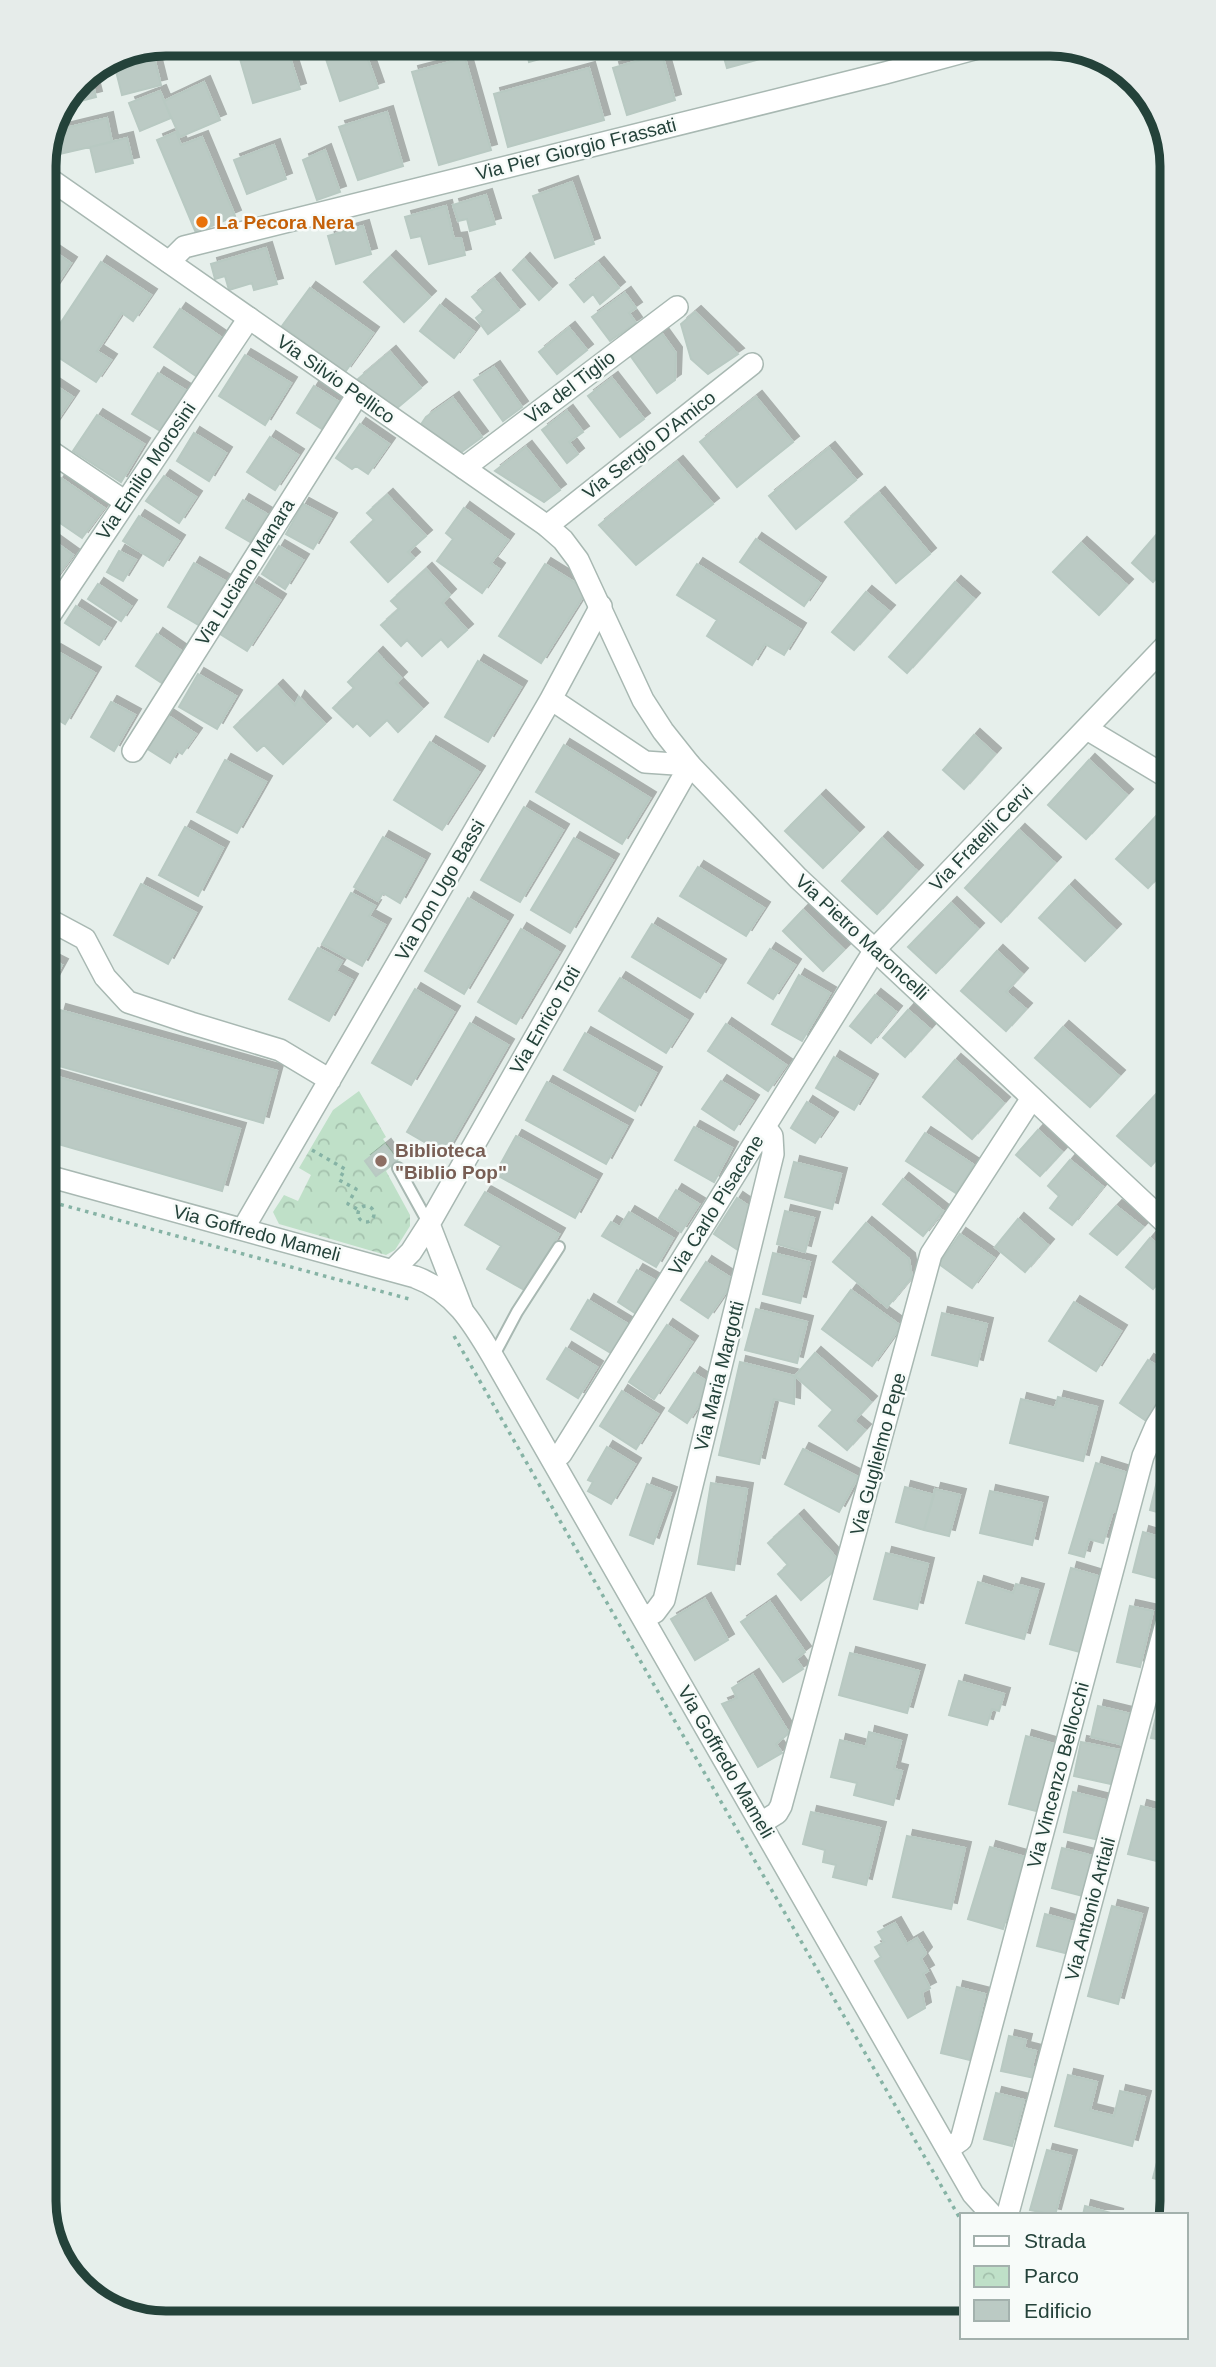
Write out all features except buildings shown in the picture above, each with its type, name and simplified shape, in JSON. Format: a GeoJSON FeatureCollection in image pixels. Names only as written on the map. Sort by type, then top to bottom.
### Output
{"type":"FeatureCollection","features":[{"type":"Feature","properties":{"kind":"street","name":"Via Pier Giorgio Frassati"},"geometry":{"type":"LineString","coordinates":[[169,262],[184,247],[948,56]]}},
{"type":"Feature","properties":{"kind":"street","name":"Via Silvio Pellico"},"geometry":{"type":"LineString","coordinates":[[56,183],[547,526],[579,560],[601,606]]}},
{"type":"Feature","properties":{"kind":"street","name":"Via del Tiglio"},"geometry":{"type":"LineString","coordinates":[[464,468],[677,306]]}},
{"type":"Feature","properties":{"kind":"street","name":"Via Emilio Morosini"},"geometry":{"type":"LineString","coordinates":[[56,606],[249,318]]}},
{"type":"Feature","properties":{"kind":"street","name":"Via Sergio D'Amico"},"geometry":{"type":"LineString","coordinates":[[547,526],[752,364]]}},
{"type":"Feature","properties":{"kind":"street","name":"Via Luciano Manara"},"geometry":{"type":"LineString","coordinates":[[133,751],[358,394]]}},
{"type":"Feature","properties":{"kind":"street"},"geometry":{"type":"LineString","coordinates":[[56,455],[124,501]]}},
{"type":"Feature","properties":{"kind":"street","name":"Via Don Ugo Bassi"},"geometry":{"type":"LineString","coordinates":[[243,1229],[551,699],[601,606]]}},
{"type":"Feature","properties":{"kind":"street","name":"Via Pietro Maroncelli"},"geometry":{"type":"LineString","coordinates":[[601,606],[643,700],[690,765],[798,878],[876,948],[1160,1218]]}},
{"type":"Feature","properties":{"kind":"street","name":"Via Fratelli Cervi"},"geometry":{"type":"LineString","coordinates":[[876,948],[1160,652]]}},
{"type":"Feature","properties":{"kind":"street"},"geometry":{"type":"LineString","coordinates":[[551,699],[645,762],[690,765]]}},
{"type":"Feature","properties":{"kind":"street"},"geometry":{"type":"LineString","coordinates":[[1087,729],[1160,773]]}},
{"type":"Feature","properties":{"kind":"street","name":"Via Enrico Toti"},"geometry":{"type":"LineString","coordinates":[[393,1270],[411,1252],[429,1224],[690,765]]}},
{"type":"Feature","properties":{"kind":"street"},"geometry":{"type":"LineString","coordinates":[[56,923],[85,939],[105,977],[128,1002],[280,1049],[330,1080]]}},
{"type":"Feature","properties":{"kind":"street","name":"Via Carlo Pisacane"},"geometry":{"type":"LineString","coordinates":[[552,1459],[561,1454],[876,948]]}},
{"type":"Feature","properties":{"kind":"street","name":"Via Guglielmo Pepe"},"geometry":{"type":"LineString","coordinates":[[761,1823],[777,1813],[781,1806],[931,1254],[1032,1098]]}},
{"type":"Feature","properties":{"kind":"street","name":"Via Maria Margotti"},"geometry":{"type":"LineString","coordinates":[[644,1618],[654,1612],[664,1600],[764,1195],[774,1151],[772,1136],[765,1127]]}},
{"type":"Feature","properties":{"kind":"street","name":"Via Goffredo Mameli"},"geometry":{"type":"LineString","coordinates":[[56,1178],[393,1270],[437,1286],[462,1309],[493,1357],[644,1618],[973,2194],[990,2213]]}},
{"type":"Feature","properties":{"kind":"street","name":"Via Goffredo Mameli"},"geometry":{"type":"LineString","coordinates":[[429,1224],[462,1309]]}},
{"type":"Feature","properties":{"kind":"street","name":"Via Vincenzo Bellocchi"},"geometry":{"type":"LineString","coordinates":[[948,2149],[961,2140],[1143,1456],[1160,1420]]}},
{"type":"Feature","properties":{"kind":"street","name":"Via Antonio Artiali"},"geometry":{"type":"LineString","coordinates":[[1008,2213],[1160,1646]]}},
{"type":"Feature","properties":{"kind":"lane"},"geometry":{"type":"LineString","coordinates":[[398,1168],[429,1224]]}},
{"type":"Feature","properties":{"kind":"lane"},"geometry":{"type":"LineString","coordinates":[[493,1357],[517,1312],[559,1247]]}},
{"type":"Feature","properties":{"kind":"path"},"geometry":{"type":"LineString","coordinates":[[298,1135],[310,1149],[345,1169],[339,1180],[356,1189],[348,1204],[359,1210]]}},
{"type":"Feature","properties":{"kind":"path"},"geometry":{"type":"LineString","coordinates":[[56,1203],[416,1301]]}},
{"type":"Feature","properties":{"kind":"path"},"geometry":{"type":"LineString","coordinates":[[364,1206],[369,1207],[373,1216],[370,1220],[363,1221],[358,1216],[359,1210],[364,1206]]}},
{"type":"Feature","properties":{"kind":"path"},"geometry":{"type":"LineString","coordinates":[[451,1332],[960,2219]]}},
{"type":"Feature","properties":{"kind":"green space"},"geometry":{"type":"Polygon","coordinates":[[[359,1091],[386,1137],[383,1139],[399,1160],[386,1171],[410,1215],[410,1226],[395,1250],[386,1255],[279,1224],[273,1212],[284,1195],[298,1201],[311,1175],[299,1168],[333,1110],[359,1091]]]}},
{"type":"Feature","properties":{"kind":"place","name":"La Pecora Nera"},"geometry":{"type":"Point","coordinates":[202,222]}},
{"type":"Feature","properties":{"kind":"place","name":"Biblioteca \"Biblio Pop\""},"geometry":{"type":"Point","coordinates":[381,1161]}}]}
